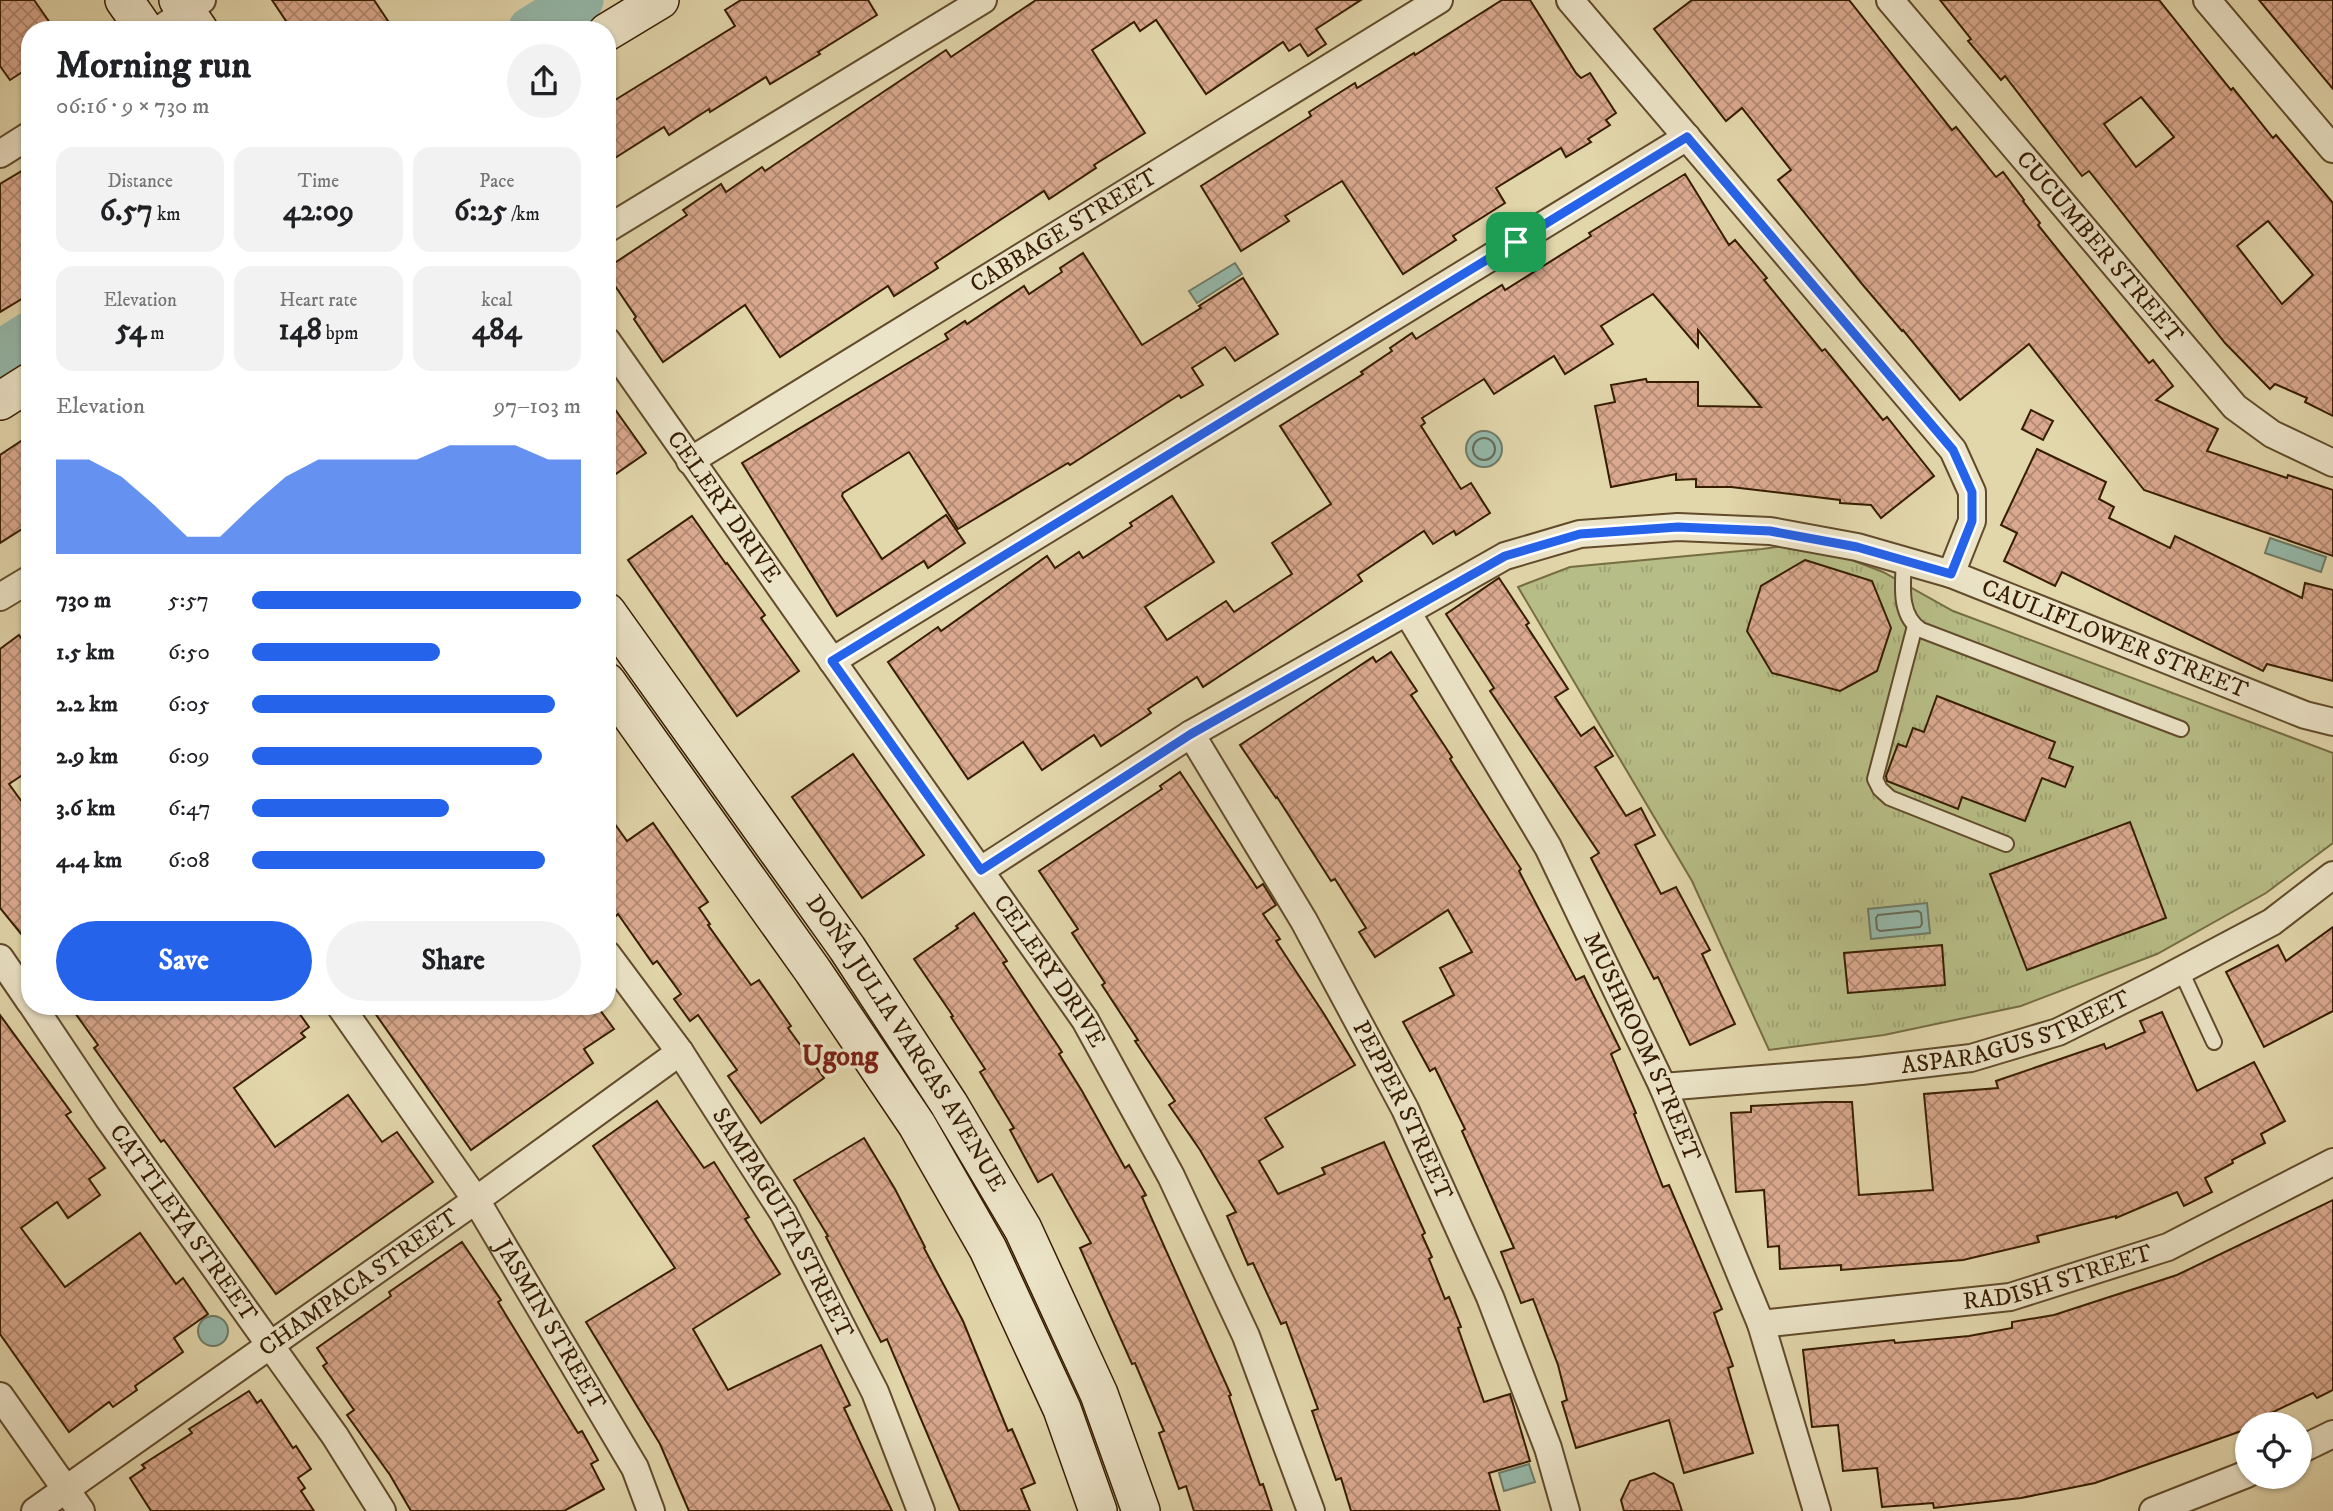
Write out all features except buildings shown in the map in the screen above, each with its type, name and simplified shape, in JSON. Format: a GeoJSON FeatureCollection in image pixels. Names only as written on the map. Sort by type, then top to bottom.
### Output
{"type":"FeatureCollection","features":[{"type":"Feature","properties":{"kind":"main road"},"geometry":{"type":"LineString","coordinates":[[124,0],[139,21]]}},
{"type":"Feature","properties":{"kind":"main road"},"geometry":{"type":"LineString","coordinates":[[616,27],[660,0]]}},
{"type":"Feature","properties":{"kind":"main road"},"geometry":{"type":"LineString","coordinates":[[0,401],[21,388]]}},
{"type":"Feature","properties":{"kind":"main road","name":"DOÑA JULIA VARGAS AVENUE"},"geometry":{"type":"LineString","coordinates":[[616,625],[847,948],[949,1104],[1023,1229],[1099,1394],[1141,1511]]}},
{"type":"Feature","properties":{"kind":"main road","name":"DOÑA JULIA VARGAS AVENUE"},"geometry":{"type":"LineString","coordinates":[[616,700],[813,971],[917,1125],[988,1249],[1062,1409],[1098,1511]]}},
{"type":"Feature","properties":{"kind":"street"},"geometry":{"type":"LineString","coordinates":[[616,224],[983,0]]}},
{"type":"Feature","properties":{"kind":"street","name":"CABBAGE STREET"},"geometry":{"type":"LineString","coordinates":[[690,461],[1439,0]]}},
{"type":"Feature","properties":{"kind":"street"},"geometry":{"type":"LineString","coordinates":[[1570,0],[1953,450],[1972,492],[1972,521],[1951,574]]}},
{"type":"Feature","properties":{"kind":"street","name":"CUCUMBER STREET"},"geometry":{"type":"LineString","coordinates":[[1890,0],[2235,407],[2272,434],[2333,463]]}},
{"type":"Feature","properties":{"kind":"street"},"geometry":{"type":"LineString","coordinates":[[2207,0],[2333,149]]}},
{"type":"Feature","properties":{"kind":"street"},"geometry":{"type":"LineString","coordinates":[[832,661],[1687,137]]}},
{"type":"Feature","properties":{"kind":"street","name":"CELERY DRIVE"},"geometry":{"type":"LineString","coordinates":[[616,354],[1085,1020],[1171,1176],[1246,1336],[1311,1511]]}},
{"type":"Feature","properties":{"kind":"street","name":"CAULIFLOWER STREET"},"geometry":{"type":"LineString","coordinates":[[981,870],[1191,734],[1505,556],[1580,534],[1678,527],[1770,531],[1857,547],[1951,574],[2305,715],[2333,722]]}},
{"type":"Feature","properties":{"kind":"street"},"geometry":{"type":"LineString","coordinates":[[0,597],[21,584]]}},
{"type":"Feature","properties":{"kind":"street","name":"MUSHROOM STREET"},"geometry":{"type":"LineString","coordinates":[[1407,612],[1548,847],[1663,1087],[1761,1324],[1817,1511]]}},
{"type":"Feature","properties":{"kind":"street"},"geometry":{"type":"LineString","coordinates":[[616,689],[648,670]]}},
{"type":"Feature","properties":{"kind":"street","name":"PEPPER STREET"},"geometry":{"type":"LineString","coordinates":[[1191,734],[1304,921],[1405,1109],[1490,1297],[1548,1448],[1566,1511]]}},
{"type":"Feature","properties":{"kind":"street","name":"ASPARAGUS STREET"},"geometry":{"type":"LineString","coordinates":[[1663,1087],[1861,1071],[1971,1058],[2058,1032],[2272,922],[2333,875]]}},
{"type":"Feature","properties":{"kind":"street"},"geometry":{"type":"LineString","coordinates":[[0,958],[21,989]]}},
{"type":"Feature","properties":{"kind":"street","name":"SAMPAGUITA STREET"},"geometry":{"type":"LineString","coordinates":[[616,966],[680,1052],[784,1214],[875,1392],[921,1511]]}},
{"type":"Feature","properties":{"kind":"street","name":"CATTLEYA STREET"},"geometry":{"type":"LineString","coordinates":[[39,1015],[335,1436],[382,1511]]}},
{"type":"Feature","properties":{"kind":"street","name":"JASMIN STREET"},"geometry":{"type":"LineString","coordinates":[[346,1015],[476,1200],[635,1468],[651,1511]]}},
{"type":"Feature","properties":{"kind":"street","name":"CHAMPACA STREET"},"geometry":{"type":"LineString","coordinates":[[35,1511],[476,1200],[680,1052]]}},
{"type":"Feature","properties":{"kind":"street","name":"RADISH STREET"},"geometry":{"type":"LineString","coordinates":[[1761,1324],[2010,1297],[2168,1247],[2333,1162]]}},
{"type":"Feature","properties":{"kind":"street"},"geometry":{"type":"LineString","coordinates":[[0,1396],[81,1511]]}},
{"type":"Feature","properties":{"kind":"street"},"geometry":{"type":"LineString","coordinates":[[2312,1444],[2333,1434]]}},
{"type":"Feature","properties":{"kind":"street"},"geometry":{"type":"LineString","coordinates":[[2153,1511],[2235,1479]]}},
{"type":"Feature","properties":{"kind":"lane"},"geometry":{"type":"LineString","coordinates":[[1903,561],[1905,606],[1909,619],[1915,626],[2181,729]]}},
{"type":"Feature","properties":{"kind":"lane"},"geometry":{"type":"LineString","coordinates":[[1915,626],[1875,779],[1880,789],[1890,798],[2006,844]]}},
{"type":"Feature","properties":{"kind":"lane"},"geometry":{"type":"LineString","coordinates":[[2181,971],[2214,1042]]}},
{"type":"Feature","properties":{"kind":"green space"},"geometry":{"type":"Polygon","coordinates":[[[1807,543],[1883,572],[1953,611],[2333,753],[2333,843],[2266,893],[2157,954],[2021,1006],[1884,1035],[1769,1050],[1692,881],[1518,587],[1570,567],[1807,543]]]}},
{"type":"Feature","properties":{"kind":"water"},"geometry":{"type":"Polygon","coordinates":[[[1235,263],[1242,274],[1197,303],[1189,291],[1235,263]]]}},
{"type":"Feature","properties":{"kind":"water"},"geometry":{"type":"Polygon","coordinates":[[[1484,431],[1497,436],[1502,449],[1497,462],[1484,467],[1471,462],[1466,449],[1471,436],[1484,431]]]}},
{"type":"Feature","properties":{"kind":"water"},"geometry":{"type":"Polygon","coordinates":[[[2270,538],[2326,557],[2321,572],[2265,553],[2270,538]]]}},
{"type":"Feature","properties":{"kind":"water"},"geometry":{"type":"Polygon","coordinates":[[[1927,903],[1930,933],[1871,939],[1868,909],[1927,903]]]}},
{"type":"Feature","properties":{"kind":"water"},"geometry":{"type":"Polygon","coordinates":[[[213,1316],[224,1320],[228,1331],[224,1342],[213,1346],[202,1342],[198,1331],[202,1320],[213,1316]]]}},
{"type":"Feature","properties":{"kind":"water"},"geometry":{"type":"Polygon","coordinates":[[[1529,1464],[1535,1482],[1504,1491],[1499,1473],[1529,1464]]]}},
{"type":"Feature","properties":{"kind":"waterway"},"geometry":{"type":"LineString","coordinates":[[546,21],[580,0]]}},
{"type":"Feature","properties":{"kind":"waterway"},"geometry":{"type":"LineString","coordinates":[[0,354],[21,341]]}},
{"type":"Feature","properties":{"kind":"district","name":"Ugong"},"geometry":{"type":"Point","coordinates":[840,1056]}},
{"type":"Feature","properties":{"kind":"route"},"geometry":{"type":"LineString","coordinates":[[1687,137],[1953,450],[1972,492],[1972,521],[1951,574],[1857,547],[1770,531],[1678,527],[1580,534],[1505,556],[1191,734],[981,870],[832,661],[1516,242],[1687,137]]}}]}
